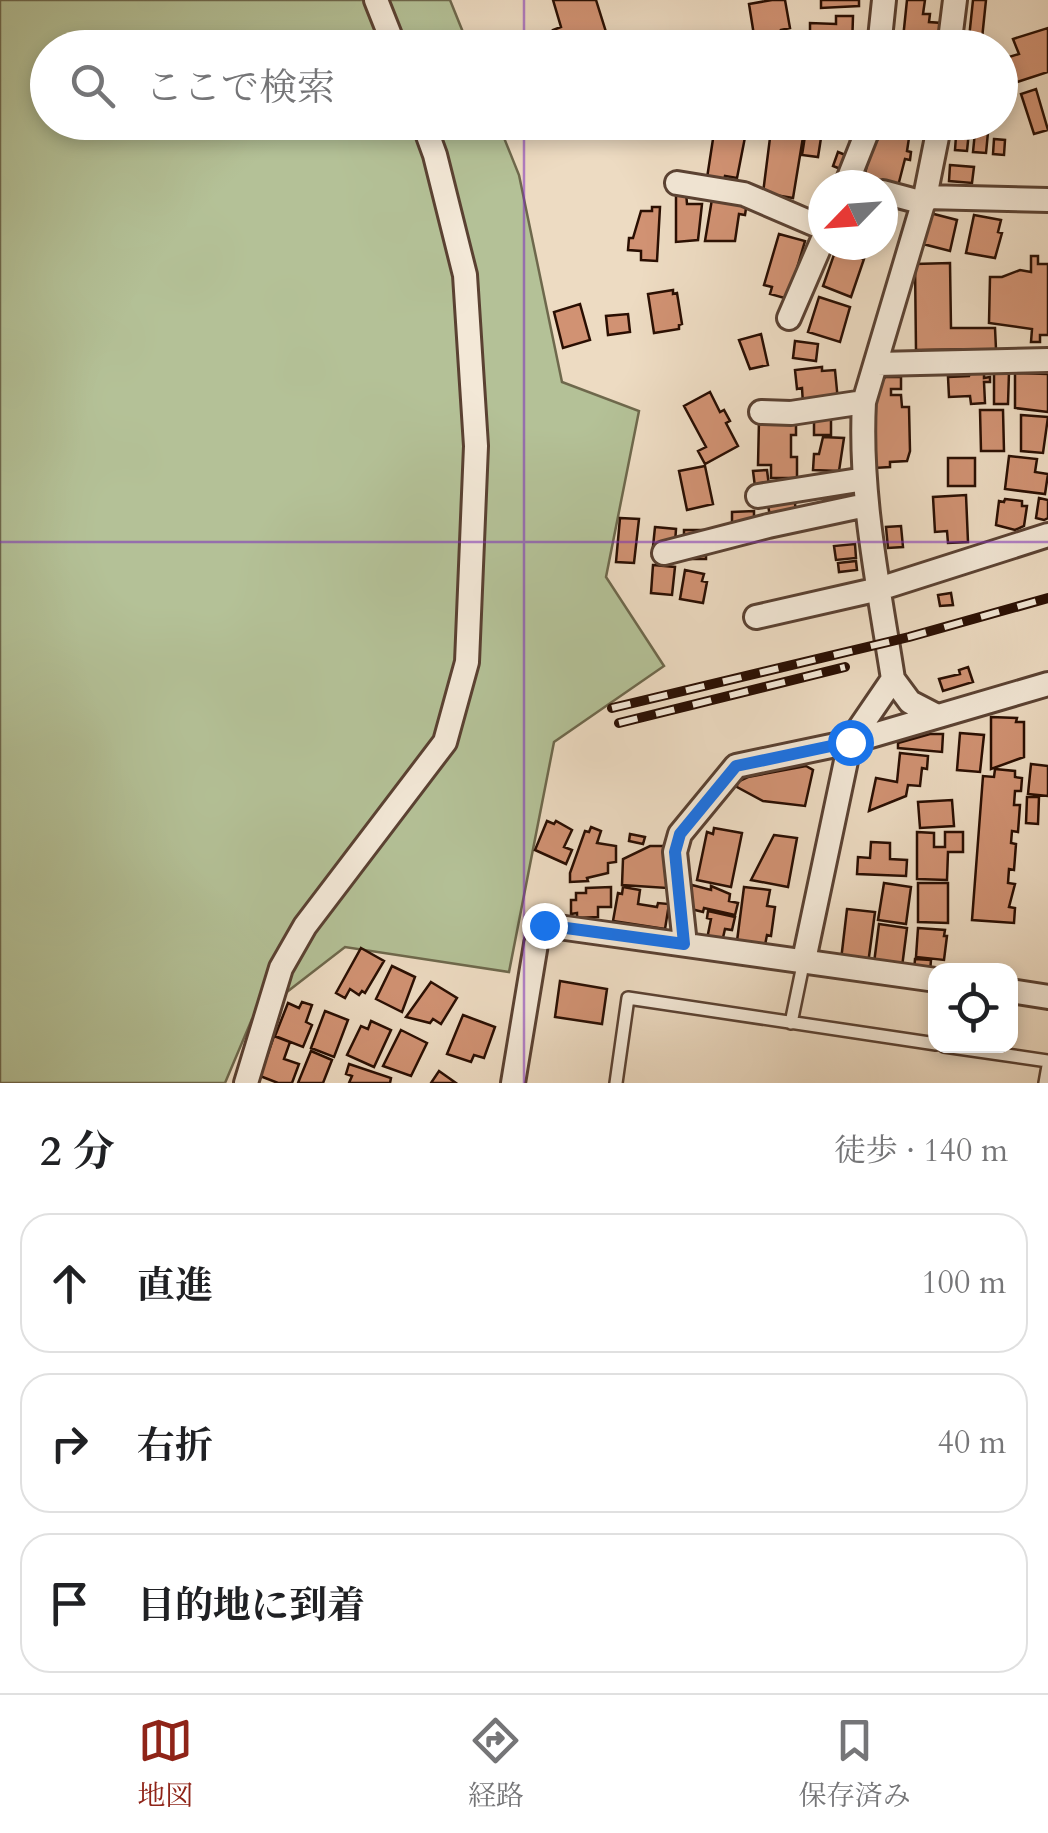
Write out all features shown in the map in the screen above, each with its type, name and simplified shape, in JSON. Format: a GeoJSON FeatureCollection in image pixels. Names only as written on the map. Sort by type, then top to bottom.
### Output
{"type":"FeatureCollection","features":[{"type":"Feature","properties":{"kind":"street"},"geometry":{"type":"LineString","coordinates":[[376,0],[388,30]]}},
{"type":"Feature","properties":{"kind":"street"},"geometry":{"type":"LineString","coordinates":[[881,30],[884,0]]}},
{"type":"Feature","properties":{"kind":"street"},"geometry":{"type":"LineString","coordinates":[[952,30],[955,0]]}},
{"type":"Feature","properties":{"kind":"street"},"geometry":{"type":"LineString","coordinates":[[246,1083],[281,968],[305,926],[445,742],[466,662],[476,446],[465,275],[430,140]]}},
{"type":"Feature","properties":{"kind":"street"},"geometry":{"type":"LineString","coordinates":[[854,170],[865,140]]}},
{"type":"Feature","properties":{"kind":"street"},"geometry":{"type":"LineString","coordinates":[[936,140],[924,200],[864,402],[866,505],[893,680],[910,702],[937,716]]}},
{"type":"Feature","properties":{"kind":"street"},"geometry":{"type":"LineString","coordinates":[[677,183],[744,194],[808,222]]}},
{"type":"Feature","properties":{"kind":"street"},"geometry":{"type":"LineString","coordinates":[[898,195],[924,200],[1048,200]]}},
{"type":"Feature","properties":{"kind":"street"},"geometry":{"type":"LineString","coordinates":[[789,318],[814,260]]}},
{"type":"Feature","properties":{"kind":"street"},"geometry":{"type":"LineString","coordinates":[[877,364],[1048,360]]}},
{"type":"Feature","properties":{"kind":"street"},"geometry":{"type":"LineString","coordinates":[[761,412],[791,413],[864,402]]}},
{"type":"Feature","properties":{"kind":"street"},"geometry":{"type":"LineString","coordinates":[[758,496],[865,479]]}},
{"type":"Feature","properties":{"kind":"street"},"geometry":{"type":"LineString","coordinates":[[664,553],[866,505]]}},
{"type":"Feature","properties":{"kind":"street"},"geometry":{"type":"LineString","coordinates":[[756,617],[880,588],[1048,535]]}},
{"type":"Feature","properties":{"kind":"street"},"geometry":{"type":"LineString","coordinates":[[804,960],[850,742],[893,680]]}},
{"type":"Feature","properties":{"kind":"street"},"geometry":{"type":"LineString","coordinates":[[684,944],[675,852],[680,834],[736,766],[850,742],[1048,684]]}},
{"type":"Feature","properties":{"kind":"street"},"geometry":{"type":"LineString","coordinates":[[513,1083],[536,944],[544,925],[928,979]]}},
{"type":"Feature","properties":{"kind":"street"},"geometry":{"type":"LineString","coordinates":[[1018,992],[1048,997]]}},
{"type":"Feature","properties":{"kind":"lane"},"geometry":{"type":"LineString","coordinates":[[791,1022],[804,960]]}},
{"type":"Feature","properties":{"kind":"lane"},"geometry":{"type":"LineString","coordinates":[[616,1083],[628,998],[928,1043]]}},
{"type":"Feature","properties":{"kind":"lane"},"geometry":{"type":"LineString","coordinates":[[984,1053],[1048,1064],[1046,1083]]}},
{"type":"Feature","properties":{"kind":"green space"},"geometry":{"type":"Polygon","coordinates":[[[0,0],[450,0],[462,30],[30,30],[30,140],[505,140],[519,175],[562,382],[639,411],[606,577],[664,666],[554,742],[509,972],[345,947],[252,1019],[225,1083],[0,1083],[0,0]]]}},
{"type":"Feature","properties":{"kind":"building"},"geometry":{"type":"Polygon","coordinates":[[[553,0],[596,0],[605,30],[553,30],[561,27],[553,0]]]}},
{"type":"Feature","properties":{"kind":"building"},"geometry":{"type":"Polygon","coordinates":[[[785,0],[790,28],[753,30],[749,4],[785,0]]]}},
{"type":"Feature","properties":{"kind":"building"},"geometry":{"type":"Polygon","coordinates":[[[821,0],[859,0],[859,6],[821,8],[821,0]]]}},
{"type":"Feature","properties":{"kind":"building"},"geometry":{"type":"Polygon","coordinates":[[[907,0],[925,0],[923,14],[930,14],[929,22],[942,23],[941,30],[904,30],[907,0]]]}},
{"type":"Feature","properties":{"kind":"building"},"geometry":{"type":"Polygon","coordinates":[[[973,0],[986,0],[983,30],[970,30],[973,0]]]}},
{"type":"Feature","properties":{"kind":"building"},"geometry":{"type":"Polygon","coordinates":[[[836,16],[853,16],[853,30],[810,30],[810,23],[836,24],[836,16]]]}},
{"type":"Feature","properties":{"kind":"building"},"geometry":{"type":"Polygon","coordinates":[[[1048,28],[1048,72],[1018,82],[1018,37],[1048,28]]]}},
{"type":"Feature","properties":{"kind":"building"},"geometry":{"type":"Polygon","coordinates":[[[1036,89],[1048,130],[1034,134],[1021,94],[1036,89]]]}},
{"type":"Feature","properties":{"kind":"building"},"geometry":{"type":"Polygon","coordinates":[[[713,140],[744,140],[737,178],[707,178],[713,140]]]}},
{"type":"Feature","properties":{"kind":"building"},"geometry":{"type":"Polygon","coordinates":[[[770,140],[803,140],[793,198],[763,193],[770,140]]]}},
{"type":"Feature","properties":{"kind":"building"},"geometry":{"type":"Polygon","coordinates":[[[804,140],[821,140],[818,157],[802,155],[804,140]]]}},
{"type":"Feature","properties":{"kind":"building"},"geometry":{"type":"Polygon","coordinates":[[[873,140],[909,140],[910,160],[905,159],[898,186],[898,170],[866,170],[873,140]]]}},
{"type":"Feature","properties":{"kind":"building"},"geometry":{"type":"Polygon","coordinates":[[[956,140],[968,140],[967,151],[955,150],[956,140]]]}},
{"type":"Feature","properties":{"kind":"building"},"geometry":{"type":"Polygon","coordinates":[[[974,140],[987,140],[986,153],[973,152],[974,140]]]}},
{"type":"Feature","properties":{"kind":"building"},"geometry":{"type":"Polygon","coordinates":[[[994,140],[1005,140],[1004,155],[993,154],[994,140]]]}},
{"type":"Feature","properties":{"kind":"building"},"geometry":{"type":"Polygon","coordinates":[[[838,152],[848,156],[843,170],[833,166],[838,152]]]}},
{"type":"Feature","properties":{"kind":"building"},"geometry":{"type":"Polygon","coordinates":[[[950,165],[974,167],[972,183],[949,181],[950,165]]]}},
{"type":"Feature","properties":{"kind":"building"},"geometry":{"type":"Polygon","coordinates":[[[676,192],[686,192],[687,204],[702,204],[698,240],[676,242],[676,192]]]}},
{"type":"Feature","properties":{"kind":"building"},"geometry":{"type":"Polygon","coordinates":[[[712,199],[747,202],[745,215],[739,214],[735,241],[705,241],[712,199]]]}},
{"type":"Feature","properties":{"kind":"building"},"geometry":{"type":"Polygon","coordinates":[[[652,207],[660,207],[657,261],[641,260],[641,251],[628,250],[641,211],[652,211],[652,207]]]}},
{"type":"Feature","properties":{"kind":"building"},"geometry":{"type":"Polygon","coordinates":[[[930,213],[957,220],[950,251],[923,244],[930,213]]]}},
{"type":"Feature","properties":{"kind":"building"},"geometry":{"type":"Polygon","coordinates":[[[974,215],[1001,220],[998,232],[1002,233],[995,258],[966,253],[974,215]]]}},
{"type":"Feature","properties":{"kind":"building"},"geometry":{"type":"Polygon","coordinates":[[[779,234],[805,241],[788,299],[770,294],[772,287],[764,285],[779,234]]]}},
{"type":"Feature","properties":{"kind":"building"},"geometry":{"type":"Polygon","coordinates":[[[1031,256],[1038,256],[1038,264],[1048,264],[1048,335],[1040,335],[1040,342],[1031,342],[1032,329],[989,323],[990,277],[1020,270],[1031,272],[1031,256]]]}},
{"type":"Feature","properties":{"kind":"building"},"geometry":{"type":"Polygon","coordinates":[[[832,260],[864,260],[851,297],[823,286],[832,260]]]}},
{"type":"Feature","properties":{"kind":"building"},"geometry":{"type":"Polygon","coordinates":[[[950,263],[951,328],[995,328],[996,349],[916,350],[915,264],[950,263]]]}},
{"type":"Feature","properties":{"kind":"building"},"geometry":{"type":"Polygon","coordinates":[[[673,290],[673,294],[677,293],[682,324],[679,329],[654,333],[648,294],[673,290]]]}},
{"type":"Feature","properties":{"kind":"building"},"geometry":{"type":"Polygon","coordinates":[[[819,297],[850,307],[840,342],[808,332],[819,297]]]}},
{"type":"Feature","properties":{"kind":"building"},"geometry":{"type":"Polygon","coordinates":[[[580,304],[590,340],[563,348],[554,312],[580,304]]]}},
{"type":"Feature","properties":{"kind":"building"},"geometry":{"type":"Polygon","coordinates":[[[628,314],[630,332],[608,335],[606,316],[628,314]]]}},
{"type":"Feature","properties":{"kind":"building"},"geometry":{"type":"Polygon","coordinates":[[[761,334],[768,365],[750,369],[739,340],[761,334]]]}},
{"type":"Feature","properties":{"kind":"building"},"geometry":{"type":"Polygon","coordinates":[[[795,341],[818,344],[816,361],[793,358],[795,341]]]}},
{"type":"Feature","properties":{"kind":"building"},"geometry":{"type":"Polygon","coordinates":[[[822,367],[822,371],[835,370],[838,401],[803,404],[795,370],[822,367]]]}},
{"type":"Feature","properties":{"kind":"building"},"geometry":{"type":"Polygon","coordinates":[[[970,372],[984,372],[984,378],[990,377],[990,382],[984,382],[985,403],[971,404],[970,396],[949,397],[948,377],[969,376],[970,372]]]}},
{"type":"Feature","properties":{"kind":"building"},"geometry":{"type":"Polygon","coordinates":[[[1009,372],[1008,404],[994,404],[994,373],[1009,372]]]}},
{"type":"Feature","properties":{"kind":"building"},"geometry":{"type":"Polygon","coordinates":[[[1015,373],[1048,374],[1048,412],[1015,408],[1015,373]]]}},
{"type":"Feature","properties":{"kind":"building"},"geometry":{"type":"Polygon","coordinates":[[[901,377],[901,389],[891,389],[891,395],[901,395],[902,407],[909,407],[910,451],[907,461],[874,468],[872,398],[879,381],[901,377]]]}},
{"type":"Feature","properties":{"kind":"building"},"geometry":{"type":"Polygon","coordinates":[[[710,392],[720,412],[724,410],[730,421],[726,423],[738,446],[705,464],[698,451],[706,447],[684,406],[710,392]]]}},
{"type":"Feature","properties":{"kind":"building"},"geometry":{"type":"Polygon","coordinates":[[[980,410],[1003,410],[1004,451],[981,451],[980,410]]]}},
{"type":"Feature","properties":{"kind":"building"},"geometry":{"type":"Polygon","coordinates":[[[1021,415],[1048,417],[1043,453],[1021,451],[1021,415]]]}},
{"type":"Feature","properties":{"kind":"building"},"geometry":{"type":"Polygon","coordinates":[[[831,416],[831,435],[814,435],[814,417],[831,416]]]}},
{"type":"Feature","properties":{"kind":"building"},"geometry":{"type":"Polygon","coordinates":[[[759,420],[796,422],[796,435],[791,435],[791,457],[797,457],[797,478],[771,478],[771,465],[758,465],[759,420]]]}},
{"type":"Feature","properties":{"kind":"building"},"geometry":{"type":"Polygon","coordinates":[[[823,437],[844,438],[839,471],[813,470],[814,454],[819,454],[823,437]]]}},
{"type":"Feature","properties":{"kind":"building"},"geometry":{"type":"Polygon","coordinates":[[[1009,456],[1037,459],[1035,472],[1048,474],[1045,494],[1005,489],[1009,456]]]}},
{"type":"Feature","properties":{"kind":"building"},"geometry":{"type":"Polygon","coordinates":[[[948,458],[975,458],[975,486],[948,486],[948,458]]]}},
{"type":"Feature","properties":{"kind":"building"},"geometry":{"type":"Polygon","coordinates":[[[705,466],[713,504],[687,510],[679,471],[705,466]]]}},
{"type":"Feature","properties":{"kind":"building"},"geometry":{"type":"Polygon","coordinates":[[[767,470],[769,486],[755,487],[753,471],[767,470]]]}},
{"type":"Feature","properties":{"kind":"building"},"geometry":{"type":"Polygon","coordinates":[[[966,495],[968,542],[948,543],[947,531],[935,532],[933,497],[966,495]]]}},
{"type":"Feature","properties":{"kind":"building"},"geometry":{"type":"Polygon","coordinates":[[[794,496],[797,519],[771,522],[768,505],[794,496]]]}},
{"type":"Feature","properties":{"kind":"building"},"geometry":{"type":"Polygon","coordinates":[[[1039,498],[1048,500],[1048,518],[1044,520],[1036,518],[1039,498]]]}},
{"type":"Feature","properties":{"kind":"building"},"geometry":{"type":"Polygon","coordinates":[[[999,501],[1022,501],[1022,506],[1027,506],[1024,526],[1015,530],[996,525],[999,501]]]}},
{"type":"Feature","properties":{"kind":"building"},"geometry":{"type":"Polygon","coordinates":[[[754,511],[754,542],[732,542],[732,512],[754,511]]]}},
{"type":"Feature","properties":{"kind":"building"},"geometry":{"type":"Polygon","coordinates":[[[620,518],[639,519],[634,563],[616,562],[620,518]]]}},
{"type":"Feature","properties":{"kind":"building"},"geometry":{"type":"Polygon","coordinates":[[[901,526],[903,547],[888,548],[886,527],[901,526]]]}},
{"type":"Feature","properties":{"kind":"building"},"geometry":{"type":"Polygon","coordinates":[[[655,527],[676,529],[674,558],[652,556],[655,527]]]}},
{"type":"Feature","properties":{"kind":"building"},"geometry":{"type":"Polygon","coordinates":[[[684,530],[706,530],[706,559],[684,559],[684,530]]]}},
{"type":"Feature","properties":{"kind":"building"},"geometry":{"type":"Polygon","coordinates":[[[855,544],[856,558],[836,560],[834,546],[855,544]]]}},
{"type":"Feature","properties":{"kind":"building"},"geometry":{"type":"Polygon","coordinates":[[[856,561],[857,570],[839,572],[838,563],[856,561]]]}},
{"type":"Feature","properties":{"kind":"building"},"geometry":{"type":"Polygon","coordinates":[[[653,565],[675,567],[672,595],[651,593],[653,565]]]}},
{"type":"Feature","properties":{"kind":"building"},"geometry":{"type":"Polygon","coordinates":[[[685,570],[704,574],[702,581],[707,582],[703,603],[680,599],[685,570]]]}},
{"type":"Feature","properties":{"kind":"building"},"geometry":{"type":"Polygon","coordinates":[[[951,593],[953,605],[940,606],[938,595],[951,593]]]}},
{"type":"Feature","properties":{"kind":"building"},"geometry":{"type":"Polygon","coordinates":[[[968,667],[973,682],[943,691],[939,679],[960,674],[959,670],[968,667]]]}},
{"type":"Feature","properties":{"kind":"building"},"geometry":{"type":"Polygon","coordinates":[[[991,717],[1024,722],[1024,757],[991,769],[991,717]]]}},
{"type":"Feature","properties":{"kind":"building"},"geometry":{"type":"Polygon","coordinates":[[[960,733],[984,735],[980,772],[957,770],[960,733]]]}},
{"type":"Feature","properties":{"kind":"building"},"geometry":{"type":"Polygon","coordinates":[[[943,734],[942,752],[898,748],[898,743],[943,734]]]}},
{"type":"Feature","properties":{"kind":"building"},"geometry":{"type":"Polygon","coordinates":[[[900,753],[928,756],[920,786],[908,785],[906,796],[869,811],[876,778],[897,782],[900,753]]]}},
{"type":"Feature","properties":{"kind":"building"},"geometry":{"type":"Polygon","coordinates":[[[1031,764],[1048,766],[1048,796],[1028,794],[1031,764]]]}},
{"type":"Feature","properties":{"kind":"building"},"geometry":{"type":"Polygon","coordinates":[[[806,766],[813,770],[805,806],[763,801],[737,787],[737,782],[748,777],[806,766]]]}},
{"type":"Feature","properties":{"kind":"building"},"geometry":{"type":"Polygon","coordinates":[[[995,769],[1015,771],[1015,777],[1022,778],[1021,791],[1015,791],[1014,805],[1020,805],[1018,832],[1012,831],[1011,843],[1016,844],[1014,870],[1009,869],[1008,883],[1015,884],[1009,907],[1015,908],[1014,923],[972,920],[983,776],[994,777],[995,769]]]}},
{"type":"Feature","properties":{"kind":"building"},"geometry":{"type":"Polygon","coordinates":[[[1027,797],[1039,797],[1038,824],[1026,823],[1027,797]]]}},
{"type":"Feature","properties":{"kind":"building"},"geometry":{"type":"Polygon","coordinates":[[[952,800],[954,826],[920,828],[918,802],[952,800]]]}},
{"type":"Feature","properties":{"kind":"building"},"geometry":{"type":"Polygon","coordinates":[[[547,821],[556,821],[572,830],[564,847],[572,850],[566,864],[535,850],[547,821]]]}},
{"type":"Feature","properties":{"kind":"building"},"geometry":{"type":"Polygon","coordinates":[[[591,827],[601,831],[597,843],[616,846],[616,862],[608,863],[608,873],[587,878],[588,881],[570,882],[585,831],[589,832],[591,827]]]}},
{"type":"Feature","properties":{"kind":"building"},"geometry":{"type":"Polygon","coordinates":[[[714,828],[742,833],[731,887],[697,880],[707,832],[713,834],[714,828]]]}},
{"type":"Feature","properties":{"kind":"building"},"geometry":{"type":"Polygon","coordinates":[[[917,832],[934,833],[934,847],[945,847],[945,832],[963,832],[963,852],[948,852],[947,880],[917,879],[917,832]]]}},
{"type":"Feature","properties":{"kind":"building"},"geometry":{"type":"Polygon","coordinates":[[[630,834],[645,837],[643,844],[629,841],[630,834]]]}},
{"type":"Feature","properties":{"kind":"building"},"geometry":{"type":"Polygon","coordinates":[[[774,835],[797,838],[788,887],[751,880],[774,835]]]}},
{"type":"Feature","properties":{"kind":"building"},"geometry":{"type":"Polygon","coordinates":[[[871,842],[890,843],[890,859],[907,860],[906,876],[857,874],[858,857],[870,858],[871,842]]]}},
{"type":"Feature","properties":{"kind":"building"},"geometry":{"type":"Polygon","coordinates":[[[650,846],[664,846],[667,888],[622,885],[623,859],[650,846]]]}},
{"type":"Feature","properties":{"kind":"building"},"geometry":{"type":"Polygon","coordinates":[[[884,883],[911,887],[906,924],[878,920],[884,883]]]}},
{"type":"Feature","properties":{"kind":"building"},"geometry":{"type":"Polygon","coordinates":[[[918,883],[948,883],[948,923],[918,922],[918,883]]]}},
{"type":"Feature","properties":{"kind":"building"},"geometry":{"type":"Polygon","coordinates":[[[692,885],[711,890],[711,886],[730,894],[729,901],[738,903],[735,915],[687,908],[692,885]]]}},
{"type":"Feature","properties":{"kind":"building"},"geometry":{"type":"Polygon","coordinates":[[[611,887],[611,907],[598,907],[598,917],[577,918],[577,913],[571,914],[571,900],[576,900],[576,893],[586,893],[586,888],[611,887]]]}},
{"type":"Feature","properties":{"kind":"building"},"geometry":{"type":"Polygon","coordinates":[[[623,887],[640,890],[638,904],[669,904],[665,929],[613,921],[618,893],[622,894],[623,887]]]}},
{"type":"Feature","properties":{"kind":"building"},"geometry":{"type":"Polygon","coordinates":[[[744,887],[770,890],[767,906],[775,907],[771,936],[767,935],[765,945],[737,941],[744,887]]]}},
{"type":"Feature","properties":{"kind":"building"},"geometry":{"type":"Polygon","coordinates":[[[847,909],[875,912],[868,964],[841,960],[847,909]]]}},
{"type":"Feature","properties":{"kind":"building"},"geometry":{"type":"Polygon","coordinates":[[[708,911],[735,917],[732,930],[725,929],[722,942],[707,939],[711,919],[707,918],[708,911]]]}},
{"type":"Feature","properties":{"kind":"building"},"geometry":{"type":"Polygon","coordinates":[[[879,924],[907,928],[902,967],[874,963],[879,924]]]}},
{"type":"Feature","properties":{"kind":"building"},"geometry":{"type":"Polygon","coordinates":[[[918,928],[945,930],[944,960],[916,957],[918,928]]]}},
{"type":"Feature","properties":{"kind":"building"},"geometry":{"type":"Polygon","coordinates":[[[361,948],[384,961],[365,993],[359,995],[350,989],[345,998],[336,993],[361,948]]]}},
{"type":"Feature","properties":{"kind":"building"},"geometry":{"type":"Polygon","coordinates":[[[915,959],[931,960],[928,972],[914,971],[915,959]]]}},
{"type":"Feature","properties":{"kind":"building"},"geometry":{"type":"Polygon","coordinates":[[[392,966],[415,977],[402,1012],[376,999],[392,966]]]}},
{"type":"Feature","properties":{"kind":"building"},"geometry":{"type":"Polygon","coordinates":[[[560,981],[607,989],[602,1024],[555,1017],[560,981]]]}},
{"type":"Feature","properties":{"kind":"building"},"geometry":{"type":"Polygon","coordinates":[[[431,982],[457,998],[441,1024],[433,1019],[430,1023],[406,1017],[431,982]]]}},
{"type":"Feature","properties":{"kind":"building"},"geometry":{"type":"Polygon","coordinates":[[[302,1002],[312,1005],[306,1022],[312,1025],[303,1047],[275,1036],[288,1003],[299,1008],[302,1002]]]}},
{"type":"Feature","properties":{"kind":"building"},"geometry":{"type":"Polygon","coordinates":[[[325,1011],[348,1020],[334,1057],[311,1048],[325,1011]]]}},
{"type":"Feature","properties":{"kind":"building"},"geometry":{"type":"Polygon","coordinates":[[[463,1015],[495,1027],[484,1058],[474,1055],[471,1062],[447,1054],[463,1015]]]}},
{"type":"Feature","properties":{"kind":"building"},"geometry":{"type":"Polygon","coordinates":[[[371,1021],[391,1030],[374,1067],[347,1055],[361,1026],[368,1029],[371,1021]]]}},
{"type":"Feature","properties":{"kind":"building"},"geometry":{"type":"Polygon","coordinates":[[[401,1030],[427,1043],[411,1076],[383,1066],[401,1030]]]}},
{"type":"Feature","properties":{"kind":"building"},"geometry":{"type":"Polygon","coordinates":[[[274,1036],[290,1042],[284,1059],[299,1064],[292,1083],[260,1076],[274,1036]]]}},
{"type":"Feature","properties":{"kind":"building"},"geometry":{"type":"Polygon","coordinates":[[[311,1051],[332,1060],[323,1083],[298,1083],[311,1051]]]}},
{"type":"Feature","properties":{"kind":"building"},"geometry":{"type":"Polygon","coordinates":[[[349,1064],[391,1078],[390,1083],[349,1083],[349,1064]]]}},
{"type":"Feature","properties":{"kind":"building"},"geometry":{"type":"Polygon","coordinates":[[[439,1071],[456,1083],[431,1083],[439,1071]]]}},
{"type":"Feature","properties":{"kind":"railway"},"geometry":{"type":"LineString","coordinates":[[612,708],[909,637],[1048,598]]}},
{"type":"Feature","properties":{"kind":"railway"},"geometry":{"type":"LineString","coordinates":[[619,723],[845,667]]}},
{"type":"Feature","properties":{"kind":"route"},"geometry":{"type":"LineString","coordinates":[[544,925],[684,944],[675,852],[680,834],[736,766],[850,742]]}}]}
